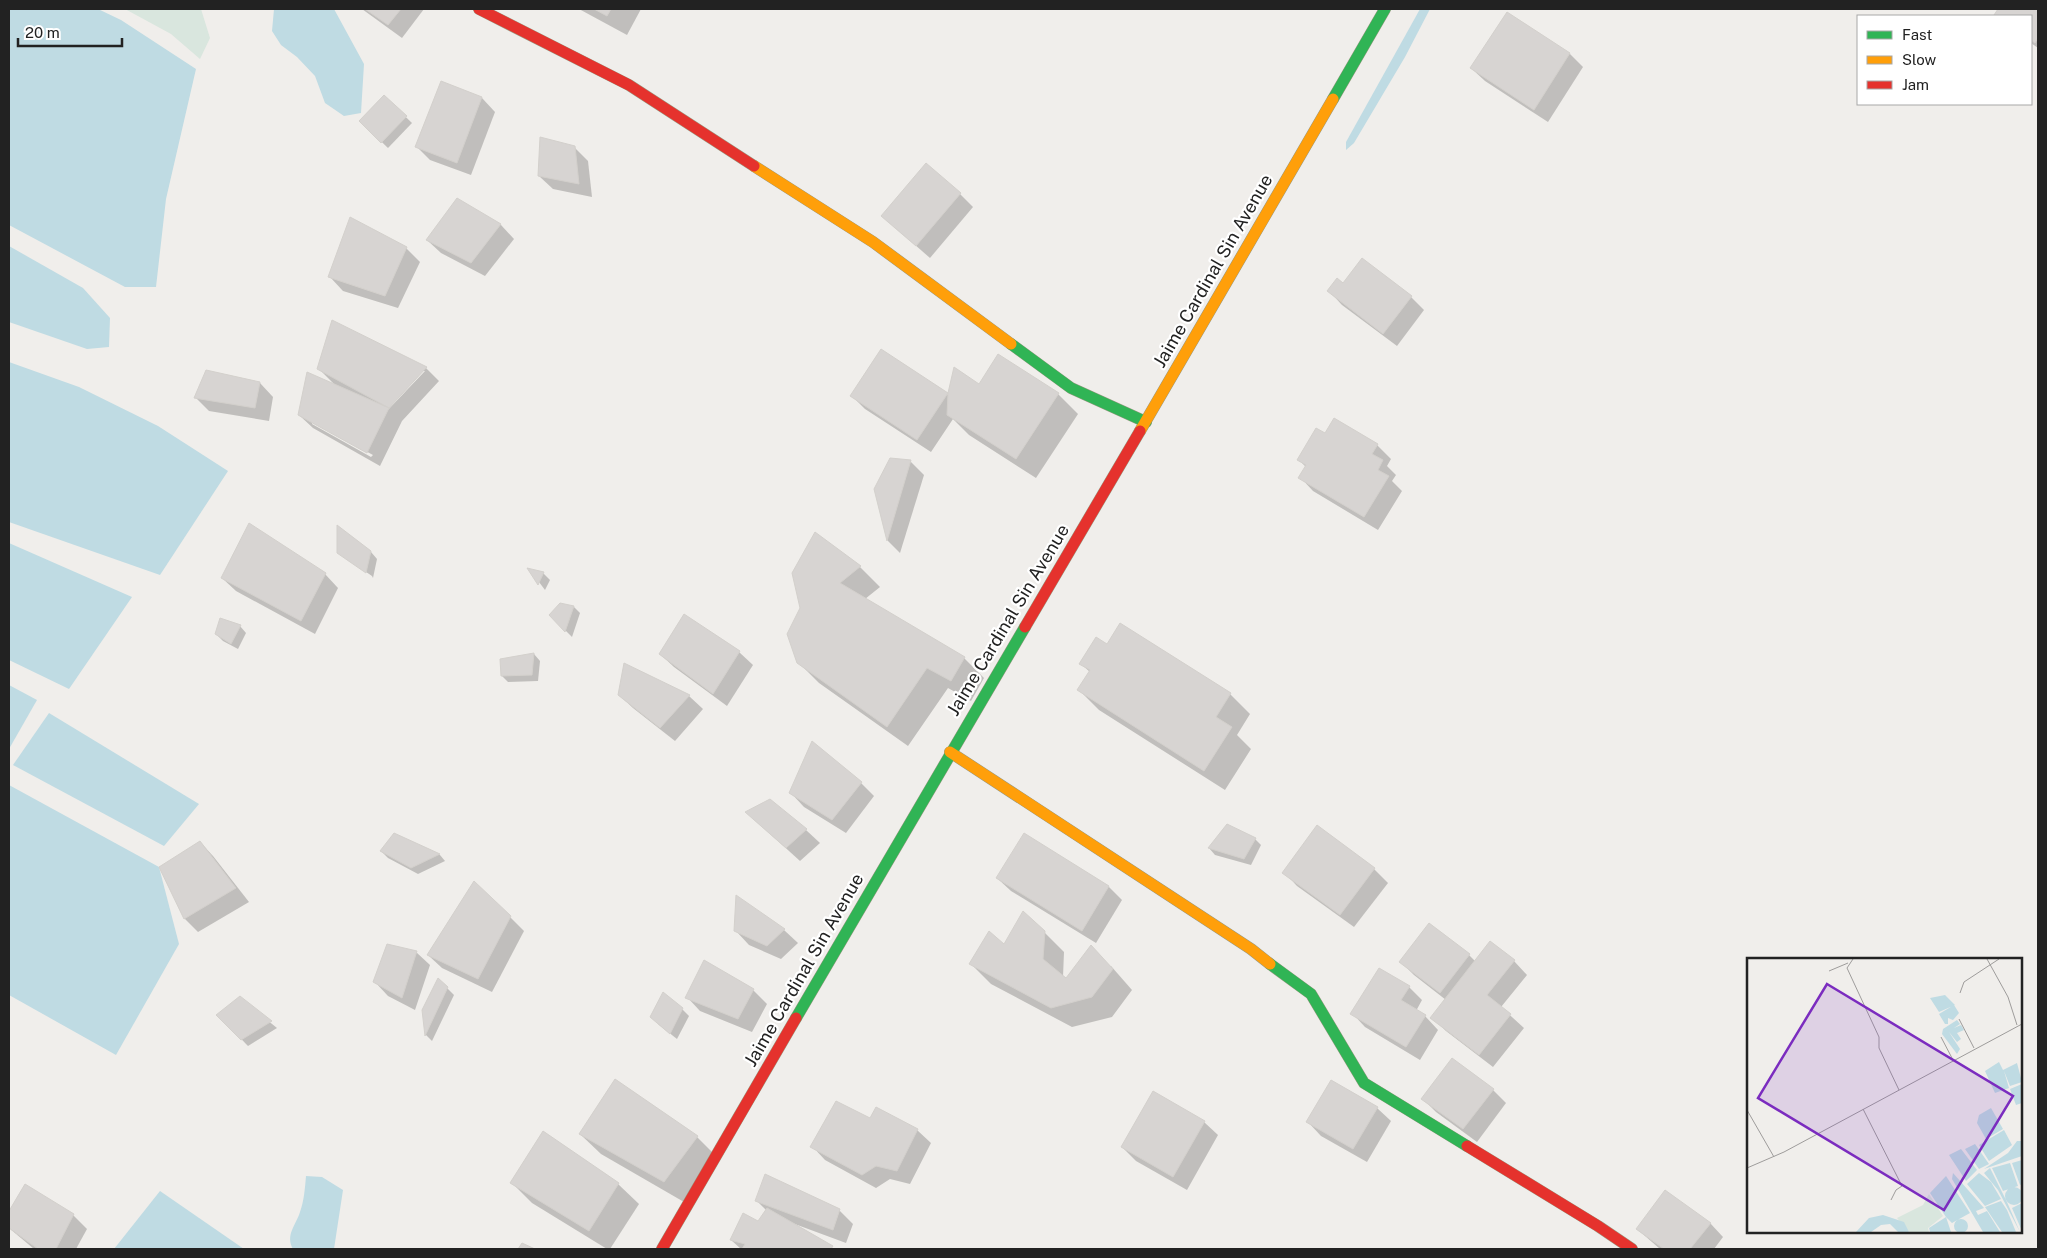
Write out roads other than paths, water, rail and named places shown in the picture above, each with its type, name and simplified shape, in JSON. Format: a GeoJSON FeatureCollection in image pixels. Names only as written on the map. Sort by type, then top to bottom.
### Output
{"type":"FeatureCollection","features":[{"type":"Feature","properties":{"kind":"street"},"geometry":{"type":"LineString","coordinates":[[479,9],[629,85],[873,242],[1072,388],[1146,422]]}},
{"type":"Feature","properties":{"kind":"street","name":"Jaime Cardinal Sin Avenue"},"geometry":{"type":"LineString","coordinates":[[662,1249],[950,752],[1146,422],[1385,9]]}},
{"type":"Feature","properties":{"kind":"street"},"geometry":{"type":"LineString","coordinates":[[950,752],[1251,949],[1311,994],[1364,1083],[1598,1226],[1632,1249]]}},
{"type":"Feature","properties":{"kind":"water"},"geometry":{"type":"Polygon","coordinates":[[[9,9],[98,9],[121,20],[196,69],[166,199],[156,287],[125,287],[9,225],[9,9]]]}},
{"type":"Feature","properties":{"kind":"water"},"geometry":{"type":"Polygon","coordinates":[[[274,9],[334,9],[364,64],[361,113],[344,116],[325,103],[315,76],[297,57],[281,45],[272,31],[274,9]]]}},
{"type":"Feature","properties":{"kind":"water"},"geometry":{"type":"Polygon","coordinates":[[[1420,9],[1430,9],[1405,57],[1354,143],[1346,150],[1346,142],[1420,9]]]}},
{"type":"Feature","properties":{"kind":"water"},"geometry":{"type":"Polygon","coordinates":[[[9,246],[83,288],[110,318],[109,347],[87,349],[9,322],[9,246]]]}},
{"type":"Feature","properties":{"kind":"water"},"geometry":{"type":"Polygon","coordinates":[[[9,362],[79,387],[158,426],[228,471],[160,575],[9,522],[9,362]]]}},
{"type":"Feature","properties":{"kind":"water"},"geometry":{"type":"Polygon","coordinates":[[[9,543],[132,597],[69,689],[9,660],[9,543]]]}},
{"type":"Feature","properties":{"kind":"water"},"geometry":{"type":"Polygon","coordinates":[[[9,685],[37,700],[9,749],[9,685]]]}},
{"type":"Feature","properties":{"kind":"water"},"geometry":{"type":"Polygon","coordinates":[[[49,713],[199,804],[164,846],[13,765],[49,713]]]}},
{"type":"Feature","properties":{"kind":"water"},"geometry":{"type":"Polygon","coordinates":[[[9,785],[159,867],[179,944],[116,1055],[9,995],[9,785]]]}},
{"type":"Feature","properties":{"kind":"water"},"geometry":{"type":"Polygon","coordinates":[[[306,1176],[322,1177],[343,1190],[334,1249],[293,1249],[291,1244],[290,1239],[302,1203],[306,1176]]]}},
{"type":"Feature","properties":{"kind":"water"},"geometry":{"type":"Polygon","coordinates":[[[160,1191],[244,1249],[114,1249],[160,1191]]]}}]}
